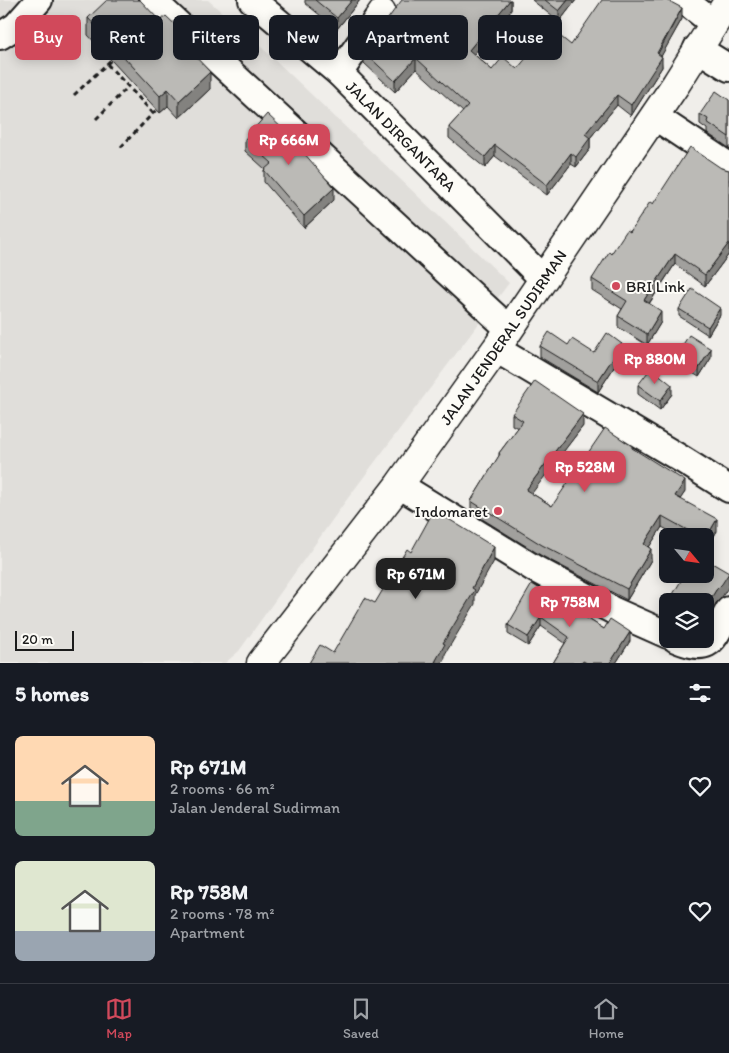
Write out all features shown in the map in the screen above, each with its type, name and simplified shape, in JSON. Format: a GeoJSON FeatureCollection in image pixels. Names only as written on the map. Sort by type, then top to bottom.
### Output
{"type":"FeatureCollection","features":[{"type":"Feature","properties":{"kind":"highway","name":"JALAN JENDERAL SUDIRMAN"},"geometry":{"type":"LineString","coordinates":[[261,663],[399,485],[544,280],[729,0]]}},
{"type":"Feature","properties":{"kind":"street"},"geometry":{"type":"LineString","coordinates":[[0,36],[16,26],[39,0]]}},
{"type":"Feature","properties":{"kind":"street"},"geometry":{"type":"LineString","coordinates":[[152,0],[502,339],[729,490]]}},
{"type":"Feature","properties":{"kind":"street","name":"JALAN DIRGANTARA"},"geometry":{"type":"LineString","coordinates":[[252,0],[339,73],[544,280]]}},
{"type":"Feature","properties":{"kind":"street"},"geometry":{"type":"LineString","coordinates":[[684,0],[713,23]]}},
{"type":"Feature","properties":{"kind":"street"},"geometry":{"type":"LineString","coordinates":[[339,73],[382,12]]}},
{"type":"Feature","properties":{"kind":"street"},"geometry":{"type":"LineString","coordinates":[[697,48],[729,68]]}},
{"type":"Feature","properties":{"kind":"street"},"geometry":{"type":"LineString","coordinates":[[654,116],[729,166]]}},
{"type":"Feature","properties":{"kind":"street"},"geometry":{"type":"LineString","coordinates":[[399,485],[535,569],[614,611],[659,631]]}},
{"type":"Feature","properties":{"kind":"street"},"geometry":{"type":"LineString","coordinates":[[714,635],[729,610]]}},
{"type":"Feature","properties":{"kind":"path"},"geometry":{"type":"LineString","coordinates":[[74,95],[111,60]]}},
{"type":"Feature","properties":{"kind":"path"},"geometry":{"type":"LineString","coordinates":[[107,64],[153,113]]}},
{"type":"Feature","properties":{"kind":"path"},"geometry":{"type":"LineString","coordinates":[[96,119],[128,87]]}},
{"type":"Feature","properties":{"kind":"path"},"geometry":{"type":"LineString","coordinates":[[121,147],[157,109]]}},
{"type":"Feature","properties":{"kind":"shaded area"},"geometry":{"type":"Polygon","coordinates":[[[0,0],[208,0],[225,15],[173,15],[173,60],[259,60],[259,45],[269,54],[269,60],[275,60],[509,283],[345,502],[239,651],[225,663],[0,663],[0,0]]]}},
{"type":"Feature","properties":{"kind":"building"},"geometry":{"type":"Polygon","coordinates":[[[107,0],[140,0],[154,15],[91,15],[107,0]]]}},
{"type":"Feature","properties":{"kind":"building"},"geometry":{"type":"Polygon","coordinates":[[[315,0],[352,0],[338,17],[338,15],[333,15],[315,0]]]}},
{"type":"Feature","properties":{"kind":"building"},"geometry":{"type":"Polygon","coordinates":[[[402,0],[510,0],[498,15],[478,15],[478,39],[469,50],[478,60],[492,70],[500,60],[506,60],[517,69],[525,60],[562,60],[562,38],[571,45],[602,0],[667,0],[682,8],[657,53],[662,57],[631,105],[617,95],[585,134],[590,138],[576,157],[571,153],[547,185],[495,145],[485,157],[449,127],[468,106],[418,60],[468,60],[468,15],[391,15],[402,0]]]}},
{"type":"Feature","properties":{"kind":"building"},"geometry":{"type":"Polygon","coordinates":[[[545,0],[568,0],[559,11],[545,0]]]}},
{"type":"Feature","properties":{"kind":"building"},"geometry":{"type":"Polygon","coordinates":[[[166,16],[173,23],[173,60],[199,60],[210,72],[179,101],[168,89],[160,96],[127,60],[163,60],[163,18],[166,16]]]}},
{"type":"Feature","properties":{"kind":"building"},"geometry":{"type":"Polygon","coordinates":[[[373,60],[414,60],[395,81],[373,60]]]}},
{"type":"Feature","properties":{"kind":"building"},"geometry":{"type":"Polygon","coordinates":[[[716,91],[729,100],[729,137],[707,122],[708,119],[700,114],[716,91]]]}},
{"type":"Feature","properties":{"kind":"building"},"geometry":{"type":"Polygon","coordinates":[[[267,114],[285,131],[334,188],[304,216],[264,170],[272,163],[245,139],[267,114]]]}},
{"type":"Feature","properties":{"kind":"building"},"geometry":{"type":"Polygon","coordinates":[[[690,147],[721,168],[729,170],[729,243],[705,275],[675,254],[644,300],[661,311],[647,334],[618,316],[627,301],[592,279],[609,252],[611,254],[627,230],[630,232],[650,202],[653,204],[690,147]]]}},
{"type":"Feature","properties":{"kind":"building"},"geometry":{"type":"Polygon","coordinates":[[[692,289],[720,308],[708,327],[679,309],[692,289]]]}},
{"type":"Feature","properties":{"kind":"building"},"geometry":{"type":"Polygon","coordinates":[[[549,332],[568,345],[572,339],[594,353],[607,333],[622,344],[598,381],[540,346],[549,332]]]}},
{"type":"Feature","properties":{"kind":"building"},"geometry":{"type":"Polygon","coordinates":[[[689,335],[711,349],[699,368],[677,354],[689,335]]]}},
{"type":"Feature","properties":{"kind":"building"},"geometry":{"type":"Polygon","coordinates":[[[651,368],[672,385],[660,401],[638,385],[651,368]]]}},
{"type":"Feature","properties":{"kind":"building"},"geometry":{"type":"Polygon","coordinates":[[[535,381],[583,414],[526,490],[552,506],[605,428],[632,446],[632,448],[685,481],[675,496],[717,519],[712,528],[684,528],[662,516],[644,544],[651,549],[627,589],[542,545],[471,501],[499,453],[523,421],[512,414],[535,381]]]}},
{"type":"Feature","properties":{"kind":"building"},"geometry":{"type":"Polygon","coordinates":[[[434,510],[494,547],[472,588],[475,590],[443,643],[445,644],[435,662],[437,663],[309,663],[320,645],[333,653],[365,598],[375,603],[407,549],[411,552],[434,510]]]}},
{"type":"Feature","properties":{"kind":"building"},"geometry":{"type":"Polygon","coordinates":[[[714,564],[729,573],[714,593],[674,593],[680,583],[714,583],[714,564]]]}},
{"type":"Feature","properties":{"kind":"building"},"geometry":{"type":"Polygon","coordinates":[[[532,584],[556,599],[562,591],[581,601],[574,610],[604,629],[610,619],[630,632],[610,663],[587,663],[583,661],[582,663],[553,663],[569,637],[541,617],[528,637],[508,625],[532,584]]]}},
{"type":"Feature","properties":{"kind":"place","name":"BRI Link"},"geometry":{"type":"Point","coordinates":[616,286]}},
{"type":"Feature","properties":{"kind":"place","name":"Indomaret"},"geometry":{"type":"Point","coordinates":[498,511]}}]}
